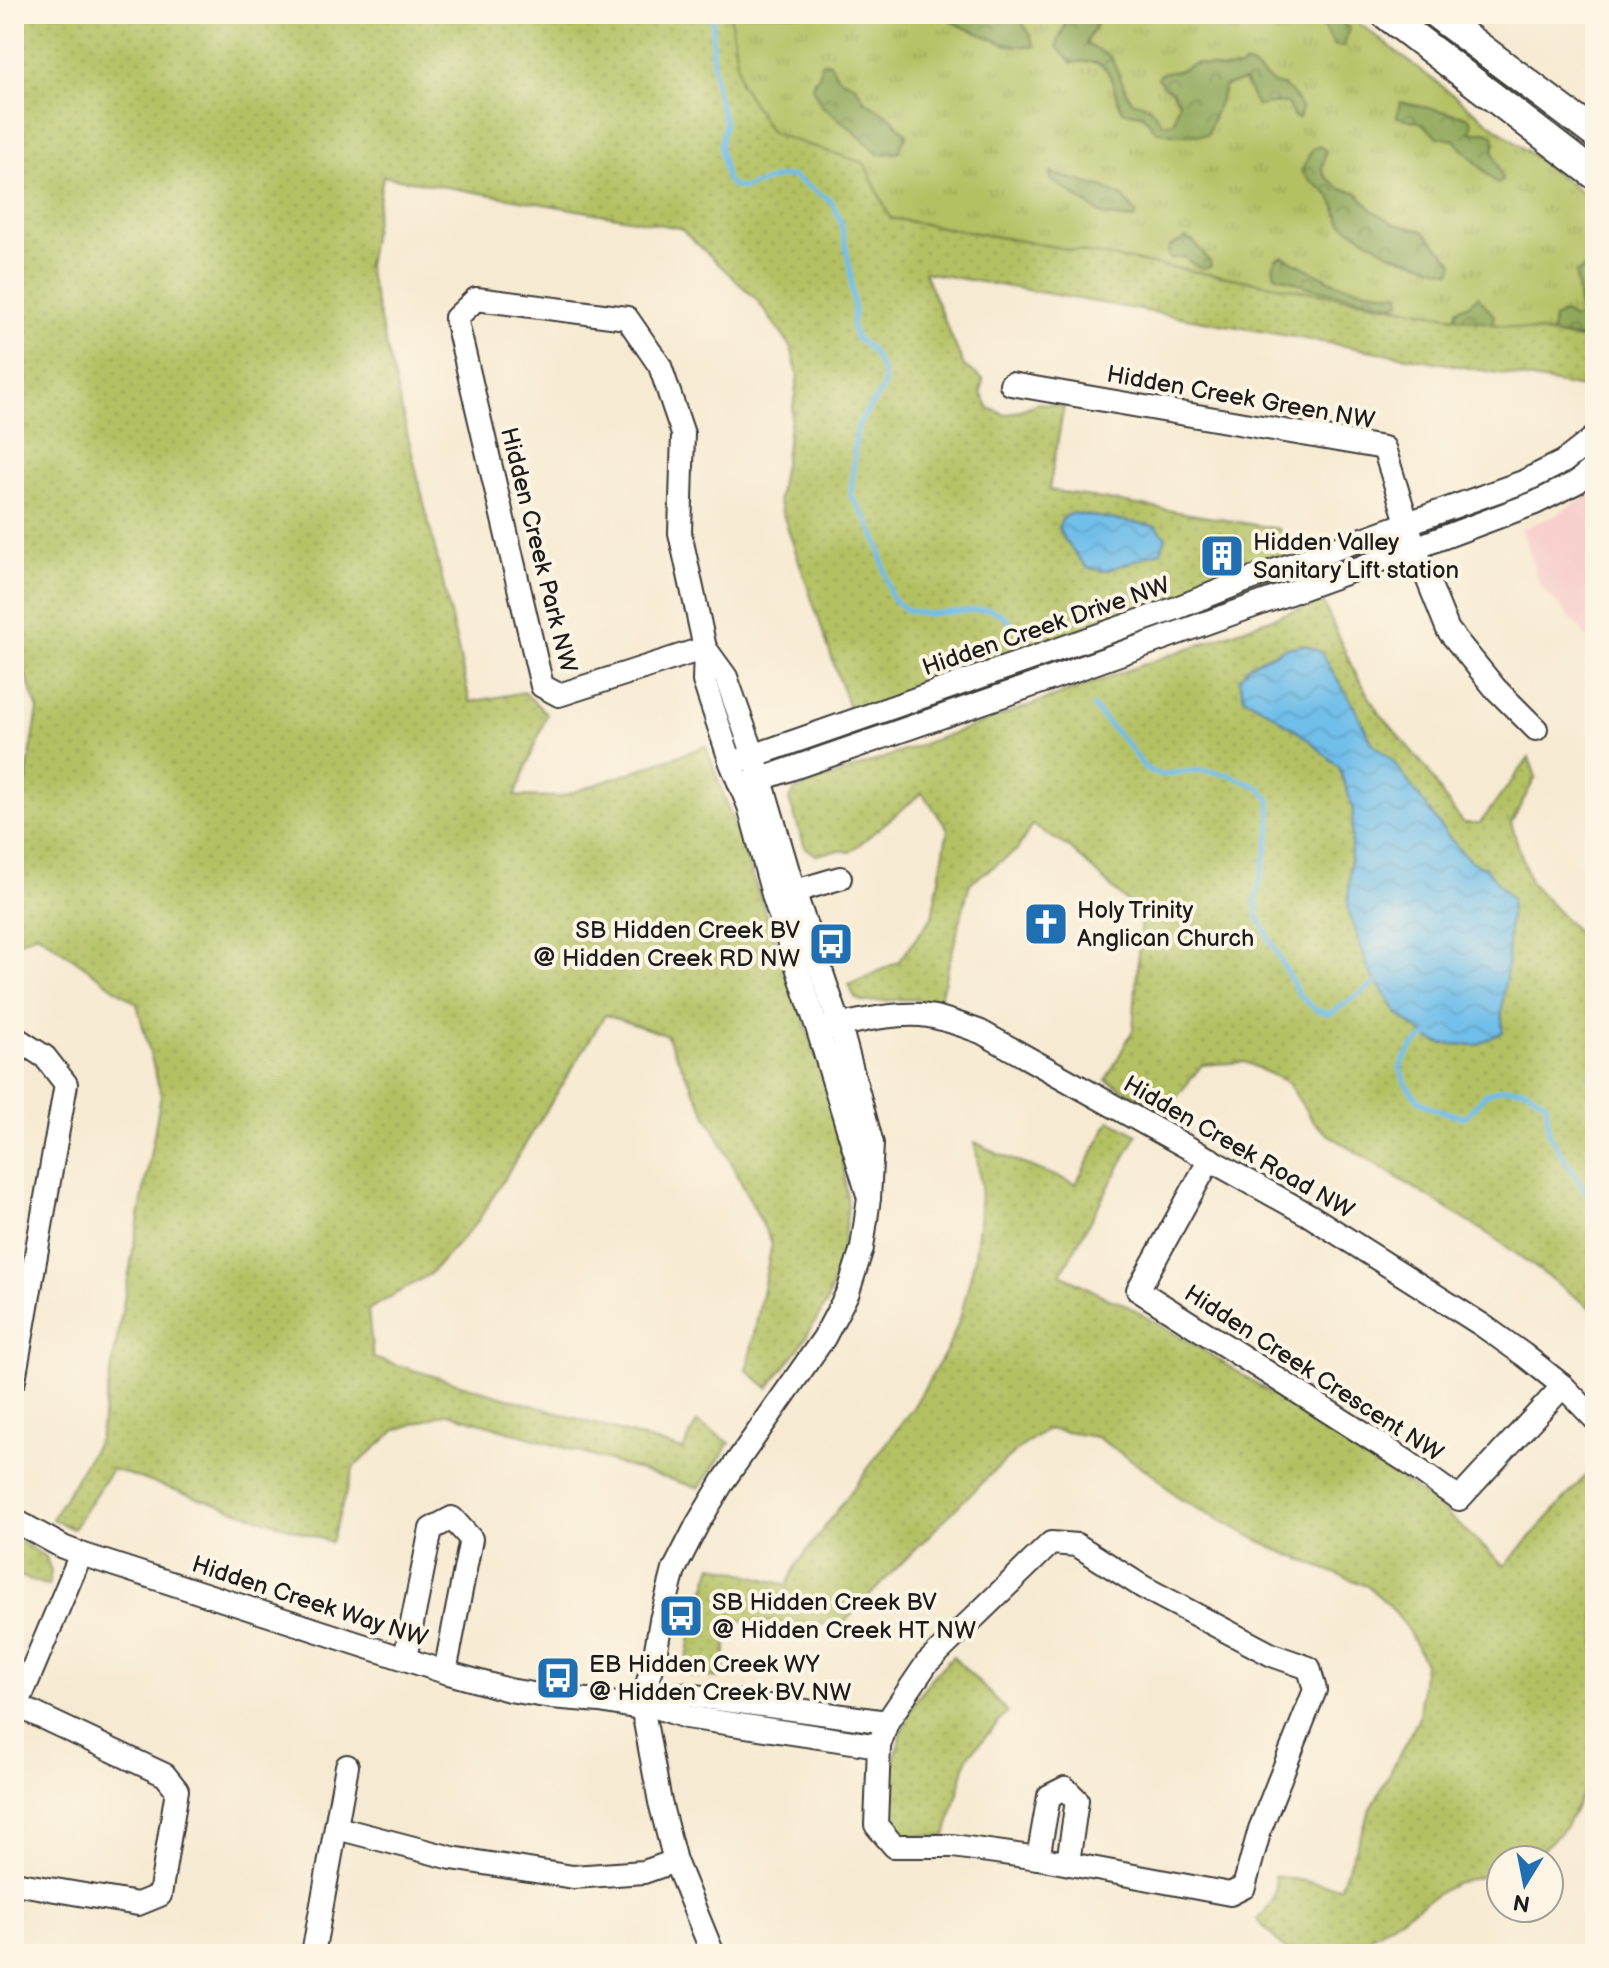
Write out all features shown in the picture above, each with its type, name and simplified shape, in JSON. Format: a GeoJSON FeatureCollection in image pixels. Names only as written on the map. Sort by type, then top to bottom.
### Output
{"type":"FeatureCollection","features":[{"type":"Feature","properties":{"kind":"main road"},"geometry":{"type":"LineString","coordinates":[[1385,14],[1595,175]]}},
{"type":"Feature","properties":{"kind":"main road"},"geometry":{"type":"LineString","coordinates":[[1436,14],[1595,134]]}},
{"type":"Feature","properties":{"kind":"street","name":"Hidden Creek Park NW"},"geometry":{"type":"LineString","coordinates":[[476,299],[627,318],[660,366],[683,434],[680,533],[705,648],[559,695],[542,686],[456,318],[476,299]]}},
{"type":"Feature","properties":{"kind":"street","name":"Hidden Creek Green NW"},"geometry":{"type":"LineString","coordinates":[[1011,384],[1384,448],[1408,524]]}},
{"type":"Feature","properties":{"kind":"street","name":"Hidden Creek Drive NW"},"geometry":{"type":"LineString","coordinates":[[731,763],[1174,609],[1523,482],[1563,462],[1595,437]]}},
{"type":"Feature","properties":{"kind":"street"},"geometry":{"type":"LineString","coordinates":[[1563,462],[1577,482]]}},
{"type":"Feature","properties":{"kind":"street","name":"Hidden Creek Drive NW"},"geometry":{"type":"LineString","coordinates":[[751,783],[1415,548],[1535,503],[1577,482],[1595,467]]}},
{"type":"Feature","properties":{"kind":"street"},"geometry":{"type":"LineString","coordinates":[[1408,524],[1448,630],[1495,688],[1536,729]]}},
{"type":"Feature","properties":{"kind":"street"},"geometry":{"type":"LineString","coordinates":[[1237,584],[1248,607]]}},
{"type":"Feature","properties":{"kind":"street"},"geometry":{"type":"LineString","coordinates":[[705,648],[726,677],[754,756],[749,806],[784,895],[829,1028],[869,1198],[862,1248],[848,1292],[824,1338],[724,1480],[698,1523],[674,1570],[661,1620],[650,1702],[652,1755],[675,1861],[713,1954]]}},
{"type":"Feature","properties":{"kind":"street"},"geometry":{"type":"LineString","coordinates":[[705,648],[704,681],[731,763],[751,783]]}},
{"type":"Feature","properties":{"kind":"street"},"geometry":{"type":"LineString","coordinates":[[784,895],[840,878]]}},
{"type":"Feature","properties":{"kind":"street","name":"Hidden Creek Road NW"},"geometry":{"type":"LineString","coordinates":[[829,1028],[881,1017],[921,1015],[981,1032],[1309,1215],[1482,1325],[1563,1386],[1595,1419]]}},
{"type":"Feature","properties":{"kind":"street"},"geometry":{"type":"LineString","coordinates":[[14,1037],[45,1057],[66,1084],[14,1380]]}},
{"type":"Feature","properties":{"kind":"street","name":"Hidden Creek Crescent NW"},"geometry":{"type":"LineString","coordinates":[[1210,1159],[1138,1290],[1406,1461],[1459,1499],[1563,1386]]}},
{"type":"Feature","properties":{"kind":"street"},"geometry":{"type":"LineString","coordinates":[[405,1658],[431,1529],[452,1518],[471,1539],[445,1672]]}},
{"type":"Feature","properties":{"kind":"street","name":"Hidden Creek Way NW"},"geometry":{"type":"LineString","coordinates":[[14,1520],[81,1554],[509,1690],[600,1701],[650,1702],[680,1694],[887,1722]]}},
{"type":"Feature","properties":{"kind":"street"},"geometry":{"type":"LineString","coordinates":[[1051,1543],[1077,1545],[1143,1587],[1272,1655],[1309,1668],[1315,1690],[1260,1829],[1244,1887],[1230,1894],[1038,1858],[953,1846],[894,1846],[876,1825],[879,1746],[887,1722],[927,1663],[1051,1543]]}},
{"type":"Feature","properties":{"kind":"street"},"geometry":{"type":"LineString","coordinates":[[14,1883],[138,1904],[160,1895],[177,1790],[165,1775],[16,1710],[81,1554]]}},
{"type":"Feature","properties":{"kind":"street","name":"Hidden Creek Way NW"},"geometry":{"type":"LineString","coordinates":[[650,1702],[686,1717],[879,1746]]}},
{"type":"Feature","properties":{"kind":"street"},"geometry":{"type":"LineString","coordinates":[[313,1954],[347,1766]]}},
{"type":"Feature","properties":{"kind":"street"},"geometry":{"type":"LineString","coordinates":[[1038,1858],[1049,1796],[1065,1788],[1077,1800],[1068,1863]]}},
{"type":"Feature","properties":{"kind":"street"},"geometry":{"type":"LineString","coordinates":[[337,1828],[452,1858],[573,1877],[644,1872],[675,1861]]}},
{"type":"Feature","properties":{"kind":"shaded area"},"geometry":{"type":"Polygon","coordinates":[[[1595,491],[1595,645],[1540,585],[1521,529],[1552,517],[1595,491]]]}},
{"type":"Feature","properties":{"kind":"green space"},"geometry":{"type":"Polygon","coordinates":[[[14,14],[730,14],[740,83],[771,133],[864,163],[890,218],[1595,342],[1595,390],[924,272],[964,366],[983,379],[981,393],[989,408],[1005,415],[1038,403],[1064,406],[1049,490],[1279,529],[1288,558],[851,714],[778,500],[798,376],[791,347],[757,300],[680,228],[383,176],[367,266],[470,702],[524,692],[547,714],[515,796],[560,797],[706,746],[805,1023],[839,1129],[848,1206],[841,1261],[826,1304],[799,1348],[768,1388],[747,1370],[772,1243],[666,1035],[605,1015],[478,1221],[430,1274],[368,1310],[373,1358],[683,1450],[697,1422],[730,1443],[699,1488],[448,1413],[396,1430],[354,1467],[331,1542],[112,1469],[73,1529],[52,1519],[99,1439],[161,1095],[137,1004],[37,933],[14,944],[14,850],[38,710],[14,642],[14,14]]]}},
{"type":"Feature","properties":{"kind":"green space"},"geometry":{"type":"Polygon","coordinates":[[[730,14],[1347,14],[1595,203],[1595,342],[890,218],[864,163],[771,133],[740,83],[730,14]]]}},
{"type":"Feature","properties":{"kind":"green space"},"geometry":{"type":"Polygon","coordinates":[[[942,14],[1009,14],[1026,28],[1035,47],[1007,45],[956,24],[942,14]]]}},
{"type":"Feature","properties":{"kind":"green space"},"geometry":{"type":"Polygon","coordinates":[[[1065,14],[1101,14],[1086,44],[1111,57],[1131,101],[1149,106],[1163,124],[1174,122],[1179,102],[1158,78],[1162,73],[1178,71],[1196,63],[1222,69],[1240,68],[1244,64],[1251,66],[1291,92],[1302,109],[1299,118],[1294,117],[1287,103],[1257,106],[1244,81],[1225,86],[1207,135],[1156,131],[1142,114],[1123,111],[1104,67],[1097,63],[1072,63],[1057,47],[1065,25],[1065,14]]]}},
{"type":"Feature","properties":{"kind":"green space"},"geometry":{"type":"Polygon","coordinates":[[[1300,14],[1331,16],[1349,28],[1344,46],[1334,46],[1324,28],[1300,14]]]}},
{"type":"Feature","properties":{"kind":"green space"},"geometry":{"type":"Polygon","coordinates":[[[829,62],[838,77],[855,85],[864,100],[889,116],[907,134],[898,153],[878,154],[821,105],[812,87],[819,76],[821,63],[829,62]]]}},
{"type":"Feature","properties":{"kind":"green space"},"geometry":{"type":"Polygon","coordinates":[[[1400,102],[1461,115],[1471,119],[1470,132],[1487,132],[1494,136],[1493,150],[1503,181],[1497,184],[1454,140],[1438,137],[1420,122],[1397,117],[1400,102]]]}},
{"type":"Feature","properties":{"kind":"green space"},"geometry":{"type":"Polygon","coordinates":[[[1319,146],[1326,151],[1322,168],[1325,176],[1341,189],[1357,192],[1372,210],[1395,224],[1423,231],[1454,263],[1451,272],[1391,254],[1341,223],[1331,198],[1302,170],[1312,149],[1319,146]]]}},
{"type":"Feature","properties":{"kind":"green space"},"geometry":{"type":"Polygon","coordinates":[[[1050,173],[1102,187],[1123,197],[1137,214],[1134,219],[1105,216],[1051,180],[1050,173]]]}},
{"type":"Feature","properties":{"kind":"green space"},"geometry":{"type":"Polygon","coordinates":[[[1595,237],[1595,331],[1580,337],[1553,334],[1552,342],[1108,257],[1455,317],[1458,309],[1478,296],[1494,316],[1493,324],[1552,334],[1554,318],[1564,313],[1572,318],[1580,317],[1576,274],[1589,263],[1587,245],[1595,237]]]}},
{"type":"Feature","properties":{"kind":"green space"},"geometry":{"type":"Polygon","coordinates":[[[1186,238],[1194,242],[1211,266],[1200,268],[1184,257],[1170,259],[1169,247],[1186,238]]]}},
{"type":"Feature","properties":{"kind":"green space"},"geometry":{"type":"Polygon","coordinates":[[[1282,256],[1336,283],[1400,294],[1401,301],[1396,305],[1319,290],[1275,275],[1273,265],[1282,256]]]}},
{"type":"Feature","properties":{"kind":"green space"},"geometry":{"type":"Polygon","coordinates":[[[1323,602],[1351,665],[1377,710],[1428,770],[1444,798],[1464,823],[1480,823],[1529,758],[1536,777],[1511,823],[1530,882],[1595,951],[1595,1311],[1496,1239],[1326,1133],[1313,1121],[1287,1082],[1245,1062],[1202,1065],[1165,1112],[1106,1080],[1133,1030],[1141,915],[1071,849],[1032,825],[1017,850],[970,883],[939,1002],[909,999],[865,1002],[856,998],[850,988],[849,985],[898,962],[932,917],[948,829],[922,793],[850,852],[816,855],[805,847],[789,800],[795,790],[1323,602]]]}},
{"type":"Feature","properties":{"kind":"green space"},"geometry":{"type":"Polygon","coordinates":[[[1110,1120],[1137,1135],[1061,1274],[1122,1303],[1211,1355],[1377,1461],[1440,1508],[1505,1566],[1595,1465],[1595,1769],[1566,1827],[1548,1844],[1485,1844],[1485,1876],[1455,1883],[1366,1940],[1373,1954],[1290,1954],[1257,1920],[1273,1901],[1274,1876],[1340,1887],[1371,1809],[1419,1717],[1424,1661],[1405,1625],[1388,1604],[1367,1586],[1275,1549],[1180,1499],[1151,1473],[1096,1437],[1047,1429],[1032,1439],[979,1485],[842,1625],[728,1620],[724,1678],[691,1676],[685,1670],[693,1624],[713,1565],[787,1585],[796,1566],[914,1406],[948,1348],[960,1319],[974,1262],[979,1225],[981,1187],[975,1142],[1076,1184],[1110,1120]]]}},
{"type":"Feature","properties":{"kind":"green space"},"geometry":{"type":"Polygon","coordinates":[[[14,1538],[46,1557],[51,1572],[48,1586],[14,1574],[14,1538]]]}},
{"type":"Feature","properties":{"kind":"green space"},"geometry":{"type":"Polygon","coordinates":[[[953,1656],[1008,1712],[968,1756],[946,1836],[901,1835],[891,1822],[890,1812],[891,1774],[900,1738],[913,1705],[932,1677],[953,1656]]]}},
{"type":"Feature","properties":{"kind":"water"},"geometry":{"type":"Polygon","coordinates":[[[1072,513],[1156,526],[1166,537],[1161,551],[1106,571],[1087,568],[1058,527],[1064,517],[1072,513]]]}},
{"type":"Feature","properties":{"kind":"water"},"geometry":{"type":"Polygon","coordinates":[[[1305,645],[1321,652],[1373,744],[1392,760],[1470,861],[1485,867],[1512,900],[1502,1007],[1503,1032],[1477,1045],[1442,1044],[1431,1040],[1398,1014],[1369,971],[1348,908],[1353,809],[1339,767],[1310,741],[1244,697],[1239,679],[1249,665],[1285,648],[1305,645]]]}},
{"type":"Feature","properties":{"kind":"waterway"},"geometry":{"type":"LineString","coordinates":[[713,14],[712,52],[716,89],[725,123],[720,147],[727,181],[735,187],[746,188],[778,177],[792,176],[831,201],[840,219],[850,268],[854,311],[852,326],[856,338],[871,350],[883,372],[884,387],[859,423],[851,496],[867,519],[879,546],[891,597],[906,610],[927,614],[989,609],[1003,615],[1012,625]]}},
{"type":"Feature","properties":{"kind":"waterway"},"geometry":{"type":"LineString","coordinates":[[1093,707],[1144,767],[1159,775],[1202,770],[1230,775],[1260,788],[1270,800],[1271,829],[1256,898],[1257,915],[1299,995],[1316,1010],[1330,1014],[1380,980]]}},
{"type":"Feature","properties":{"kind":"waterway"},"geometry":{"type":"LineString","coordinates":[[1432,1034],[1412,1048],[1400,1068],[1410,1091],[1432,1108],[1465,1117],[1486,1094],[1503,1088],[1526,1089],[1546,1103],[1549,1134],[1589,1197],[1595,1200]]}},
{"type":"Feature","properties":{"kind":"waterway"},"geometry":{"type":"LineString","coordinates":[[1595,1064],[1590,1081],[1595,1083]]}},
{"type":"Feature","properties":{"kind":"place","name":"Hidden Valley Sanitary Lift station"},"geometry":{"type":"Point","coordinates":[1222,556]}},
{"type":"Feature","properties":{"kind":"place","name":"Holy Trinity Anglican Church"},"geometry":{"type":"Point","coordinates":[1046,924]}},
{"type":"Feature","properties":{"kind":"place","name":"SB Hidden Creek BV @ Hidden Creek RD NW"},"geometry":{"type":"Point","coordinates":[831,944]}},
{"type":"Feature","properties":{"kind":"place","name":"SB Hidden Creek BV @ Hidden Creek HT NW"},"geometry":{"type":"Point","coordinates":[681,1616]}},
{"type":"Feature","properties":{"kind":"place","name":"EB Hidden Creek WY @ Hidden Creek BV NW"},"geometry":{"type":"Point","coordinates":[558,1678]}}]}
